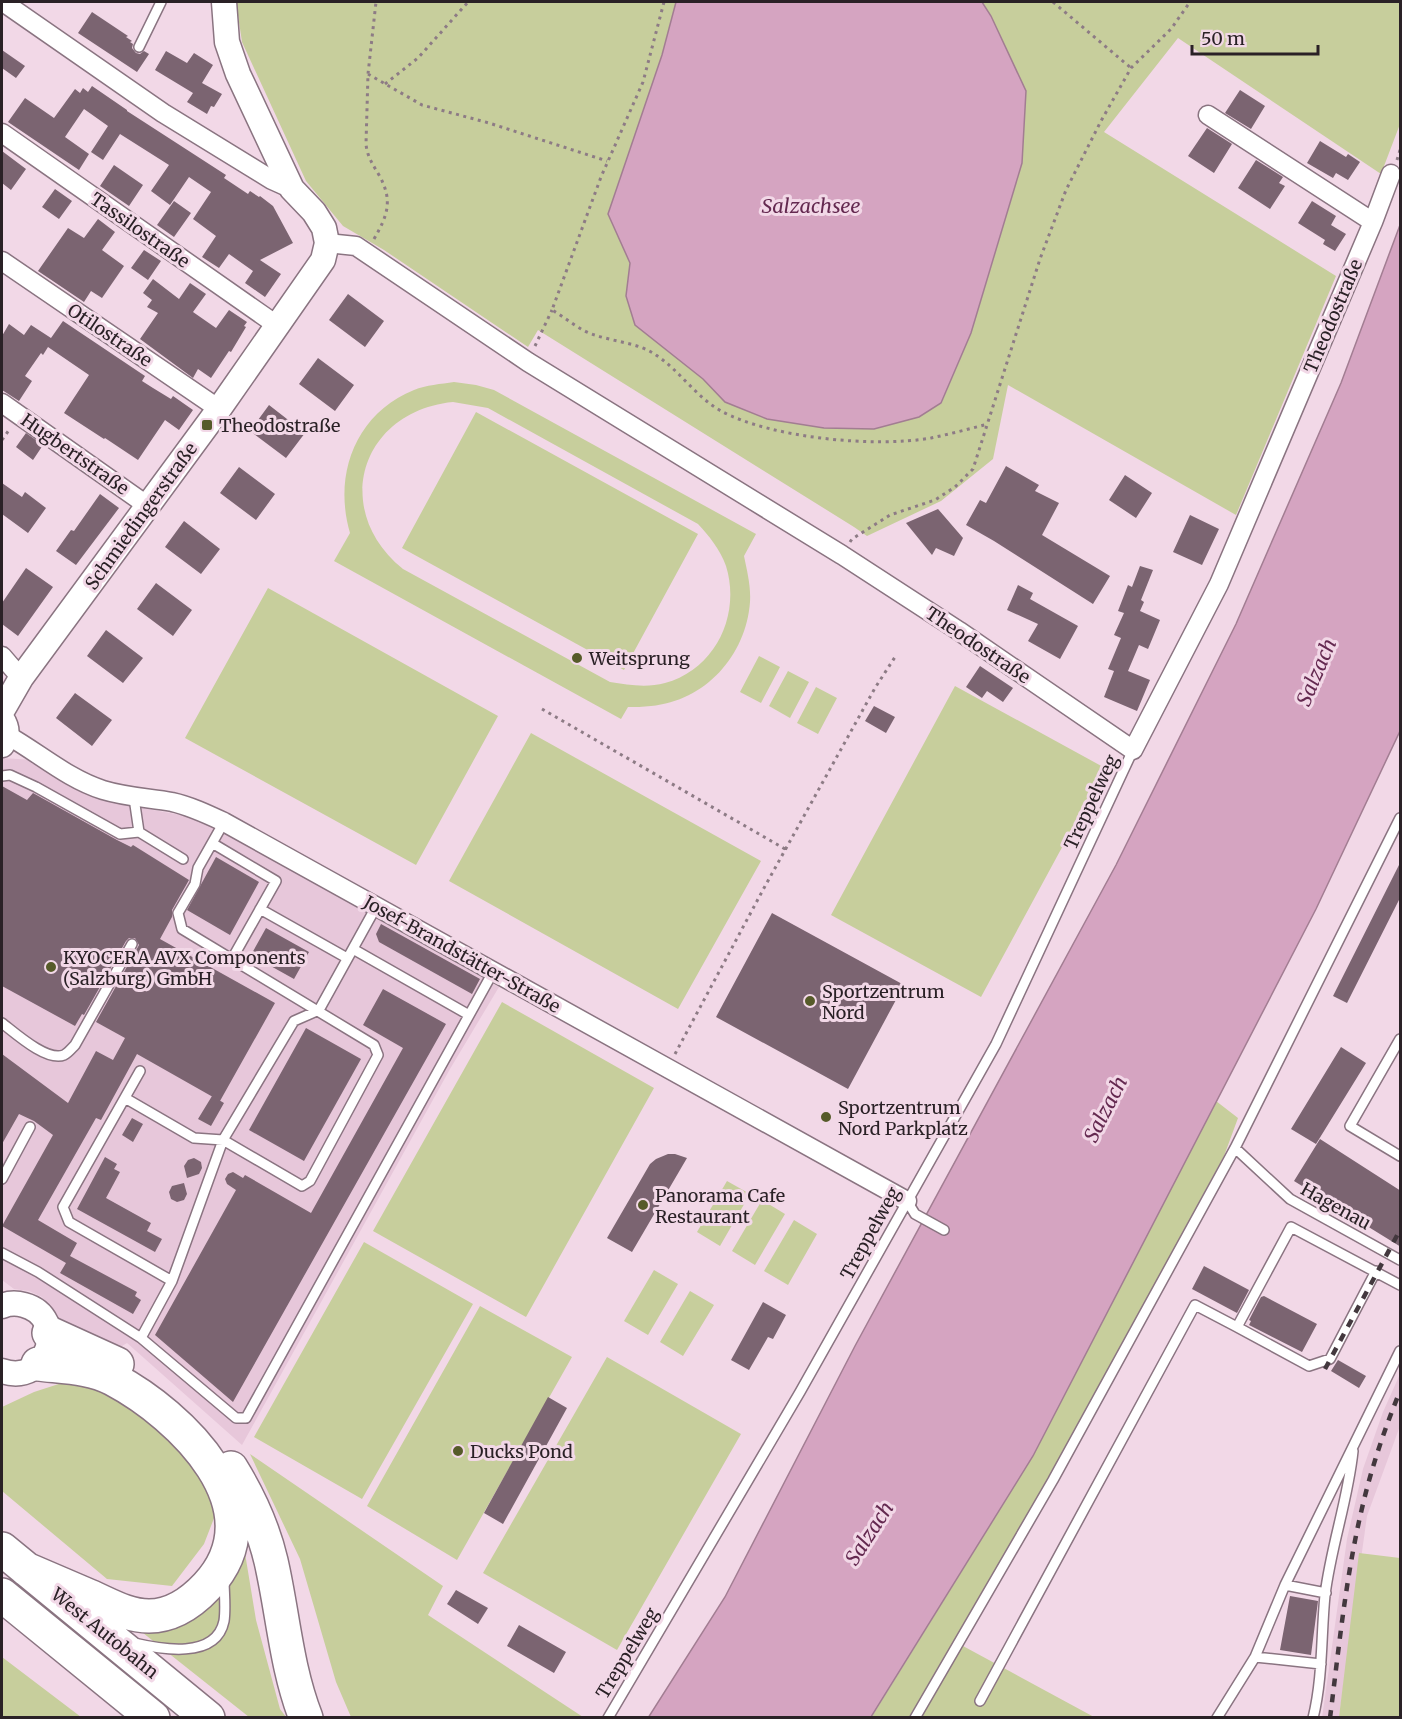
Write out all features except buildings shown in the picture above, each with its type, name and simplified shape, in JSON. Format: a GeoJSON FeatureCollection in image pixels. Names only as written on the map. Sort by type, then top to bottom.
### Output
{"type":"FeatureCollection","features":[{"type":"Feature","properties":{"kind":"highway"},"geometry":{"type":"LineString","coordinates":[[49,1333],[119,1365],[156,1388],[201,1429],[220,1451],[252,1504],[271,1559],[289,1659],[306,1718]]}},
{"type":"Feature","properties":{"kind":"highway"},"geometry":{"type":"LineString","coordinates":[[12,1372],[97,1372],[113,1379],[154,1405],[198,1446],[214,1468],[225,1488],[233,1538],[225,1561],[213,1580],[195,1599],[176,1610],[149,1616],[127,1613],[14,1559]]}},
{"type":"Feature","properties":{"kind":"highway","name":"West Autobahn"},"geometry":{"type":"LineString","coordinates":[[14,1559],[208,1718]]}},
{"type":"Feature","properties":{"kind":"highway","name":"West Autobahn"},"geometry":{"type":"LineString","coordinates":[[2,1595],[153,1718]]}},
{"type":"Feature","properties":{"kind":"street"},"geometry":{"type":"LineString","coordinates":[[3,2],[163,112],[272,180],[292,189]]}},
{"type":"Feature","properties":{"kind":"street"},"geometry":{"type":"LineString","coordinates":[[224,2],[226,42],[238,74],[292,189],[314,212],[324,228],[327,243]]}},
{"type":"Feature","properties":{"kind":"street"},"geometry":{"type":"LineString","coordinates":[[1208,115],[1373,222]]}},
{"type":"Feature","properties":{"kind":"street","name":"Tassilostraße"},"geometry":{"type":"LineString","coordinates":[[2,133],[278,326]]}},
{"type":"Feature","properties":{"kind":"street","name":"Theodostraße"},"geometry":{"type":"LineString","coordinates":[[327,243],[356,246],[528,362],[842,555],[959,631],[1133,750],[1219,584],[1373,222],[1391,174]]}},
{"type":"Feature","properties":{"kind":"street","name":"Schmiedingerstraße"},"geometry":{"type":"LineString","coordinates":[[2,711],[21,678],[278,326],[323,260],[327,243]]}},
{"type":"Feature","properties":{"kind":"street","name":"Otilostraße"},"geometry":{"type":"LineString","coordinates":[[2,261],[219,409]]}},
{"type":"Feature","properties":{"kind":"street","name":"Hugbertstraße"},"geometry":{"type":"LineString","coordinates":[[2,403],[148,506]]}},
{"type":"Feature","properties":{"kind":"street"},"geometry":{"type":"LineString","coordinates":[[2,656],[21,678]]}},
{"type":"Feature","properties":{"kind":"street","name":"Josef-Brandstätter-Straße"},"geometry":{"type":"LineString","coordinates":[[3,733],[73,777],[101,789],[134,798],[172,802],[199,810],[224,822],[907,1201]]}},
{"type":"Feature","properties":{"kind":"street"},"geometry":{"type":"LineString","coordinates":[[5,1301],[29,1306],[46,1322],[49,1333],[49,1345],[45,1356],[12,1372]]}},
{"type":"Feature","properties":{"kind":"lane"},"geometry":{"type":"LineString","coordinates":[[139,48],[161,2]]}},
{"type":"Feature","properties":{"kind":"lane","name":"Treppelweg"},"geometry":{"type":"LineString","coordinates":[[608,1718],[800,1392],[996,1044],[1133,750]]}},
{"type":"Feature","properties":{"kind":"lane"},"geometry":{"type":"LineString","coordinates":[[2,777],[10,775],[120,834],[139,832],[183,859]]}},
{"type":"Feature","properties":{"kind":"lane"},"geometry":{"type":"LineString","coordinates":[[134,798],[139,832]]}},
{"type":"Feature","properties":{"kind":"lane"},"geometry":{"type":"LineString","coordinates":[[915,1718],[1053,1480],[1235,1148],[1401,818]]}},
{"type":"Feature","properties":{"kind":"lane"},"geometry":{"type":"LineString","coordinates":[[125,1098],[194,1138],[223,1140],[302,1186],[310,1181],[378,1055],[374,1045],[182,929],[178,913],[195,884],[198,868],[224,822]]}},
{"type":"Feature","properties":{"kind":"lane"},"geometry":{"type":"LineString","coordinates":[[212,843],[276,881],[232,959]]}},
{"type":"Feature","properties":{"kind":"lane"},"geometry":{"type":"LineString","coordinates":[[141,1338],[172,1281],[223,1140],[294,1021],[318,1010],[376,907]]}},
{"type":"Feature","properties":{"kind":"lane"},"geometry":{"type":"LineString","coordinates":[[260,909],[348,958]]}},
{"type":"Feature","properties":{"kind":"lane"},"geometry":{"type":"LineString","coordinates":[[2,1023],[42,1052],[56,1057],[66,1054],[75,1045],[132,944]]}},
{"type":"Feature","properties":{"kind":"lane"},"geometry":{"type":"LineString","coordinates":[[353,949],[469,1015]]}},
{"type":"Feature","properties":{"kind":"lane"},"geometry":{"type":"LineString","coordinates":[[2,1253],[38,1272],[141,1338],[236,1418],[246,1418],[493,972]]}},
{"type":"Feature","properties":{"kind":"lane"},"geometry":{"type":"LineString","coordinates":[[1401,1039],[1350,1126],[1401,1156]]}},
{"type":"Feature","properties":{"kind":"lane"},"geometry":{"type":"LineString","coordinates":[[140,1071],[63,1206],[69,1222],[172,1281]]}},
{"type":"Feature","properties":{"kind":"lane"},"geometry":{"type":"LineString","coordinates":[[2,1179],[30,1127]]}},
{"type":"Feature","properties":{"kind":"lane","name":"Hagenau"},"geometry":{"type":"LineString","coordinates":[[1235,1148],[1290,1200],[1401,1260]]}},
{"type":"Feature","properties":{"kind":"lane"},"geometry":{"type":"LineString","coordinates":[[907,1201],[915,1214],[944,1230]]}},
{"type":"Feature","properties":{"kind":"lane"},"geometry":{"type":"LineString","coordinates":[[1237,1327],[1291,1227],[1401,1285]]}},
{"type":"Feature","properties":{"kind":"lane"},"geometry":{"type":"LineString","coordinates":[[980,1701],[1195,1305],[1309,1366],[1330,1359],[1376,1271]]}},
{"type":"Feature","properties":{"kind":"lane"},"geometry":{"type":"LineString","coordinates":[[1220,1716],[1254,1657],[1285,1585],[1401,1351]]}},
{"type":"Feature","properties":{"kind":"lane"},"geometry":{"type":"LineString","coordinates":[[1312,1718],[1320,1664],[1326,1593],[1351,1475],[1354,1443]]}},
{"type":"Feature","properties":{"kind":"lane"},"geometry":{"type":"LineString","coordinates":[[111,1639],[176,1650],[187,1650],[207,1642],[221,1629],[224,1620],[225,1561]]}},
{"type":"Feature","properties":{"kind":"lane"},"geometry":{"type":"LineString","coordinates":[[1285,1585],[1326,1593]]}},
{"type":"Feature","properties":{"kind":"lane"},"geometry":{"type":"LineString","coordinates":[[1254,1657],[1320,1664]]}},
{"type":"Feature","properties":{"kind":"path"},"geometry":{"type":"LineString","coordinates":[[366,253],[387,213],[388,200],[380,177],[367,154],[368,74],[376,2]]}},
{"type":"Feature","properties":{"kind":"path"},"geometry":{"type":"LineString","coordinates":[[385,84],[418,58],[468,2]]}},
{"type":"Feature","properties":{"kind":"path"},"geometry":{"type":"LineString","coordinates":[[528,362],[552,310],[608,162],[643,82],[664,2]]}},
{"type":"Feature","properties":{"kind":"path"},"geometry":{"type":"LineString","coordinates":[[1053,2],[1131,68]]}},
{"type":"Feature","properties":{"kind":"path"},"geometry":{"type":"LineString","coordinates":[[842,555],[852,538],[890,515],[935,500],[955,487],[973,469],[1040,259],[1066,190],[1131,68],[1172,29],[1190,2]]}},
{"type":"Feature","properties":{"kind":"path"},"geometry":{"type":"LineString","coordinates":[[368,74],[422,105],[489,123],[608,162]]}},
{"type":"Feature","properties":{"kind":"path"},"geometry":{"type":"LineString","coordinates":[[552,310],[593,335],[633,345],[655,354],[719,410],[740,420],[780,431],[832,439],[884,441],[929,438],[988,424]]}},
{"type":"Feature","properties":{"kind":"path"},"geometry":{"type":"LineString","coordinates":[[668,1067],[875,688],[895,657]]}},
{"type":"Feature","properties":{"kind":"path"},"geometry":{"type":"LineString","coordinates":[[543,709],[786,849]]}},
{"type":"Feature","properties":{"kind":"shaded area"},"geometry":{"type":"Polygon","coordinates":[[[2,758],[34,760],[64,782],[92,796],[119,804],[181,815],[211,826],[499,987],[450,1069],[242,1445],[127,1343],[112,1352],[62,1325],[42,1297],[29,1291],[14,1289],[2,1280],[2,758]]]}},
{"type":"Feature","properties":{"kind":"shaded area"},"geometry":{"type":"Polygon","coordinates":[[[1400,1374],[1400,1426],[1367,1516],[1339,1717],[1322,1718],[1347,1539],[1363,1469],[1383,1412],[1400,1374]]]}},
{"type":"Feature","properties":{"kind":"green space"},"geometry":{"type":"Polygon","coordinates":[[[236,2],[676,2],[662,55],[608,214],[630,263],[626,296],[725,402],[941,404],[971,333],[1022,163],[991,16],[982,2],[1400,2],[1400,124],[1381,174],[1178,38],[1104,132],[1336,276],[1236,515],[1008,385],[993,459],[941,501],[867,536],[538,330],[528,347],[384,250],[343,226],[306,181],[242,42],[236,2]]]}},
{"type":"Feature","properties":{"kind":"green space"},"geometry":{"type":"Polygon","coordinates":[[[454,382],[494,390],[756,534],[744,556],[750,590],[747,622],[731,657],[705,685],[671,702],[628,707],[621,719],[334,561],[350,533],[345,511],[347,469],[363,430],[377,414],[414,390],[454,382]],[[453,402],[421,409],[396,424],[378,443],[366,467],[362,493],[367,519],[380,545],[403,569],[610,682],[658,685],[683,676],[698,666],[711,652],[720,637],[727,620],[730,603],[730,584],[724,560],[706,533],[698,524],[488,408],[453,402]]]}},
{"type":"Feature","properties":{"kind":"green space"},"geometry":{"type":"Polygon","coordinates":[[[476,412],[698,534],[624,670],[402,548],[476,412]]]}},
{"type":"Feature","properties":{"kind":"green space"},"geometry":{"type":"Polygon","coordinates":[[[268,588],[498,716],[416,865],[185,738],[268,588]]]}},
{"type":"Feature","properties":{"kind":"green space"},"geometry":{"type":"Polygon","coordinates":[[[759,656],[780,667],[761,703],[740,692],[759,656]]]}},
{"type":"Feature","properties":{"kind":"green space"},"geometry":{"type":"Polygon","coordinates":[[[788,671],[809,682],[790,718],[769,706],[788,671]]]}},
{"type":"Feature","properties":{"kind":"green space"},"geometry":{"type":"Polygon","coordinates":[[[955,686],[1105,768],[981,997],[831,915],[955,686]]]}},
{"type":"Feature","properties":{"kind":"green space"},"geometry":{"type":"Polygon","coordinates":[[[816,687],[837,698],[818,734],[797,723],[816,687]]]}},
{"type":"Feature","properties":{"kind":"green space"},"geometry":{"type":"Polygon","coordinates":[[[531,733],[761,861],[678,1009],[449,881],[531,733]]]}},
{"type":"Feature","properties":{"kind":"green space"},"geometry":{"type":"Polygon","coordinates":[[[502,1002],[654,1088],[526,1317],[373,1231],[502,1002]]]}},
{"type":"Feature","properties":{"kind":"green space"},"geometry":{"type":"Polygon","coordinates":[[[1216,1101],[1238,1118],[1224,1156],[1032,1509],[909,1717],[871,1718],[1033,1456],[1216,1101]]]}},
{"type":"Feature","properties":{"kind":"green space"},"geometry":{"type":"Polygon","coordinates":[[[727,1181],[750,1194],[720,1246],[697,1232],[727,1181]]]}},
{"type":"Feature","properties":{"kind":"green space"},"geometry":{"type":"Polygon","coordinates":[[[762,1200],[785,1214],[755,1265],[732,1251],[762,1200]]]}},
{"type":"Feature","properties":{"kind":"green space"},"geometry":{"type":"Polygon","coordinates":[[[794,1220],[817,1234],[788,1285],[764,1271],[794,1220]]]}},
{"type":"Feature","properties":{"kind":"green space"},"geometry":{"type":"Polygon","coordinates":[[[364,1242],[473,1304],[362,1499],[254,1437],[364,1242]]]}},
{"type":"Feature","properties":{"kind":"green space"},"geometry":{"type":"Polygon","coordinates":[[[654,1270],[678,1284],[648,1335],[624,1321],[654,1270]]]}},
{"type":"Feature","properties":{"kind":"green space"},"geometry":{"type":"Polygon","coordinates":[[[690,1291],[714,1305],[683,1356],[660,1342],[690,1291]]]}},
{"type":"Feature","properties":{"kind":"green space","name":"Ducks Pond"},"geometry":{"type":"Polygon","coordinates":[[[480,1306],[572,1357],[457,1560],[367,1506],[480,1306]]]}},
{"type":"Feature","properties":{"kind":"green space"},"geometry":{"type":"Polygon","coordinates":[[[607,1357],[741,1434],[617,1650],[483,1573],[607,1357]]]}},
{"type":"Feature","properties":{"kind":"green space"},"geometry":{"type":"Polygon","coordinates":[[[68,1381],[103,1389],[162,1432],[207,1484],[216,1513],[204,1544],[172,1586],[107,1579],[2,1491],[2,1407],[34,1392],[68,1381]]]}},
{"type":"Feature","properties":{"kind":"green space"},"geometry":{"type":"Polygon","coordinates":[[[250,1454],[443,1586],[428,1615],[583,1717],[351,1717],[336,1682],[300,1559],[250,1454]]]}},
{"type":"Feature","properties":{"kind":"green space"},"geometry":{"type":"Polygon","coordinates":[[[242,1535],[256,1620],[280,1709],[286,1717],[249,1717],[133,1625],[181,1619],[242,1535]]]}},
{"type":"Feature","properties":{"kind":"green space"},"geometry":{"type":"Polygon","coordinates":[[[1359,1553],[1400,1558],[1400,1717],[1339,1717],[1359,1553]]]}},
{"type":"Feature","properties":{"kind":"green space"},"geometry":{"type":"Polygon","coordinates":[[[963,1646],[1094,1717],[919,1718],[963,1646]]]}},
{"type":"Feature","properties":{"kind":"green space"},"geometry":{"type":"Polygon","coordinates":[[[2,1657],[81,1717],[2,1717],[2,1657]]]}},
{"type":"Feature","properties":{"kind":"water","name":"Salzachsee"},"geometry":{"type":"Polygon","coordinates":[[[676,2],[982,2],[991,16],[1026,91],[1022,163],[971,333],[941,403],[919,417],[874,429],[824,428],[767,419],[725,402],[703,379],[635,325],[626,296],[630,263],[608,214],[662,55],[676,2]]]}},
{"type":"Feature","properties":{"kind":"water","name":"Salzach"},"geometry":{"type":"Polygon","coordinates":[[[1400,225],[1400,731],[1316,909],[1033,1456],[871,1717],[648,1718],[725,1597],[855,1346],[1116,865],[1236,624],[1341,383],[1400,225]]]}},
{"type":"Feature","properties":{"kind":"railway"},"geometry":{"type":"LineString","coordinates":[[1325,1369],[1400,1230]]}},
{"type":"Feature","properties":{"kind":"railway"},"geometry":{"type":"LineString","coordinates":[[1330,1718],[1357,1530],[1375,1461],[1400,1391]]}},
{"type":"Feature","properties":{"kind":"place","name":"Theodostraße"},"geometry":{"type":"Point","coordinates":[207,425]}},
{"type":"Feature","properties":{"kind":"place","name":"Weitsprung"},"geometry":{"type":"Point","coordinates":[577,658]}},
{"type":"Feature","properties":{"kind":"place","name":"KYOCERA AVX Components (Salzburg) GmbH"},"geometry":{"type":"Point","coordinates":[51,967]}},
{"type":"Feature","properties":{"kind":"place","name":"Sportzentrum Nord"},"geometry":{"type":"Point","coordinates":[810,1001]}},
{"type":"Feature","properties":{"kind":"place","name":"Sportzentrum Nord Parkplatz"},"geometry":{"type":"Point","coordinates":[826,1117]}},
{"type":"Feature","properties":{"kind":"place","name":"Panorama Cafe Restaurant"},"geometry":{"type":"Point","coordinates":[643,1205]}},
{"type":"Feature","properties":{"kind":"place","name":"Ducks Pond"},"geometry":{"type":"Point","coordinates":[458,1451]}}]}
